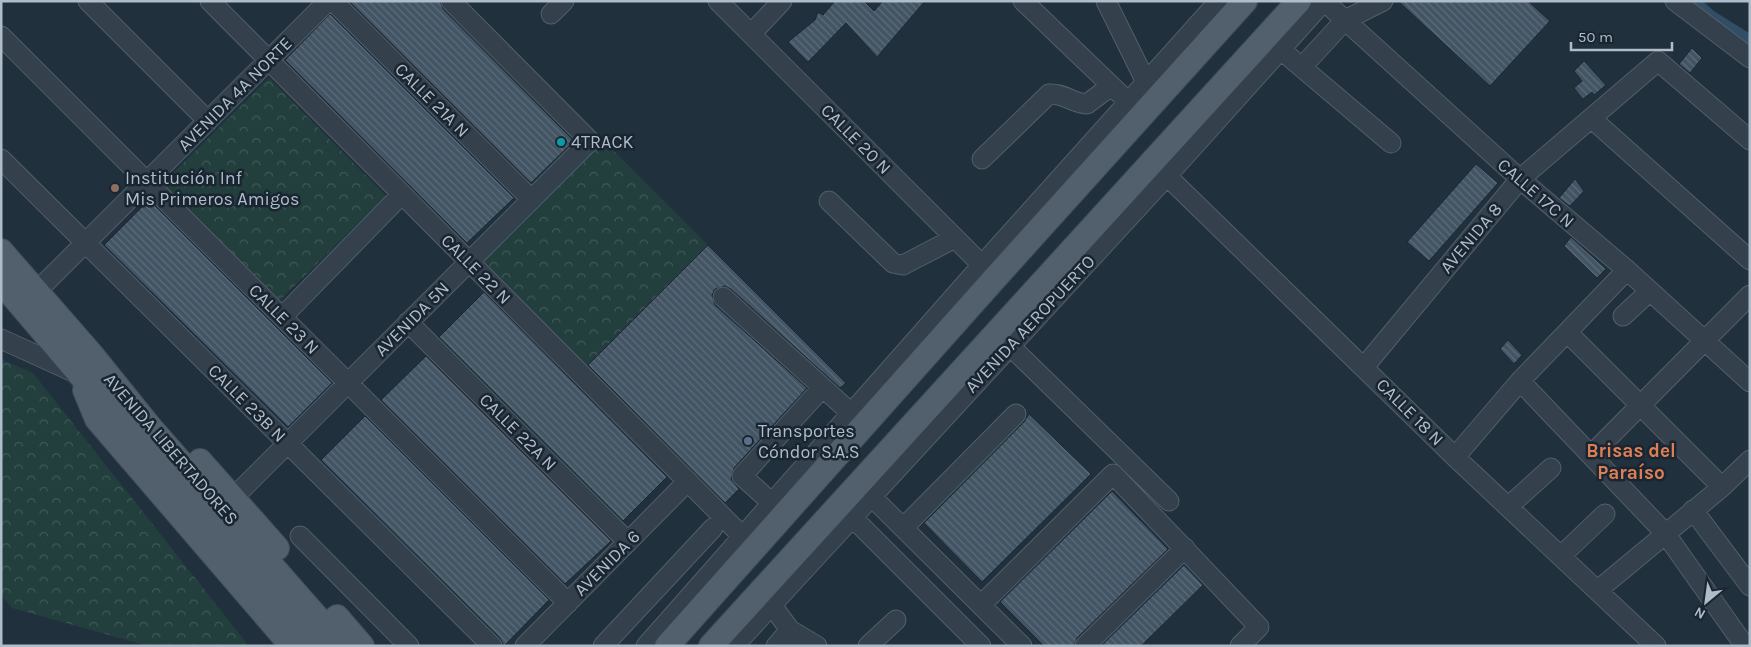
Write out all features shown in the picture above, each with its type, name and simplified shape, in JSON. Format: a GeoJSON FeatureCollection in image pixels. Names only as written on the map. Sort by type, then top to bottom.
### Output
{"type":"FeatureCollection","features":[{"type":"Feature","properties":{"kind":"main road"},"geometry":{"type":"LineString","coordinates":[[667,646],[895,377],[988,271],[1245,1]]}},
{"type":"Feature","properties":{"kind":"main road","name":"AVENIDA AEROPUERTO"},"geometry":{"type":"LineString","coordinates":[[711,646],[934,400],[1044,295],[1300,1]]}},
{"type":"Feature","properties":{"kind":"main road","name":"AVENIDA LIBERTADORES"},"geometry":{"type":"LineString","coordinates":[[1,251],[90,354],[142,433],[318,646]]}},
{"type":"Feature","properties":{"kind":"main road","name":"AVENIDA LIBERTADORES"},"geometry":{"type":"LineString","coordinates":[[1,282],[83,376],[142,433],[342,646]]}},
{"type":"Feature","properties":{"kind":"main road"},"geometry":{"type":"LineString","coordinates":[[90,354],[150,407],[234,497],[362,646]]}},
{"type":"Feature","properties":{"kind":"main road"},"geometry":{"type":"LineString","coordinates":[[83,376],[86,396],[97,420],[292,646]]}},
{"type":"Feature","properties":{"kind":"main road"},"geometry":{"type":"LineString","coordinates":[[930,431],[934,400]]}},
{"type":"Feature","properties":{"kind":"street"},"geometry":{"type":"LineString","coordinates":[[88,1],[208,121]]}},
{"type":"Feature","properties":{"kind":"street","name":"CALLE 22 N"},"geometry":{"type":"LineString","coordinates":[[210,1],[743,537]]}},
{"type":"Feature","properties":{"kind":"street","name":"AVENIDA 4A NORTE"},"geometry":{"type":"LineString","coordinates":[[36,292],[328,1]]}},
{"type":"Feature","properties":{"kind":"street","name":"CALLE 21A N"},"geometry":{"type":"LineString","coordinates":[[333,1],[531,199]]}},
{"type":"Feature","properties":{"kind":"street","name":"AVENIDA 5N"},"geometry":{"type":"LineString","coordinates":[[234,497],[590,141],[451,1]]}},
{"type":"Feature","properties":{"kind":"street","name":"CALLE 20 N"},"geometry":{"type":"LineString","coordinates":[[718,1],[988,271]]}},
{"type":"Feature","properties":{"kind":"street"},"geometry":{"type":"LineString","coordinates":[[751,34],[782,1]]}},
{"type":"Feature","properties":{"kind":"street"},"geometry":{"type":"LineString","coordinates":[[1023,1],[1128,102]]}},
{"type":"Feature","properties":{"kind":"street"},"geometry":{"type":"LineString","coordinates":[[1106,1],[1146,82]]}},
{"type":"Feature","properties":{"kind":"street"},"geometry":{"type":"LineString","coordinates":[[988,271],[1128,102],[1219,1]]}},
{"type":"Feature","properties":{"kind":"street"},"geometry":{"type":"LineString","coordinates":[[1302,67],[1334,7],[1383,1]]}},
{"type":"Feature","properties":{"kind":"street"},"geometry":{"type":"LineString","coordinates":[[1675,1],[1750,58]]}},
{"type":"Feature","properties":{"kind":"street","name":"AVENIDA AEROPUERTO"},"geometry":{"type":"LineString","coordinates":[[734,646],[1010,346],[1044,295],[1167,176],[1280,49],[1334,7]]}},
{"type":"Feature","properties":{"kind":"street","name":"CALLE 17C N"},"geometry":{"type":"LineString","coordinates":[[1334,7],[1520,179],[1627,270],[1750,382]]}},
{"type":"Feature","properties":{"kind":"street","name":"CALLE 23 N"},"geometry":{"type":"LineString","coordinates":[[1,36],[568,603]]}},
{"type":"Feature","properties":{"kind":"street"},"geometry":{"type":"LineString","coordinates":[[1280,49],[1391,143]]}},
{"type":"Feature","properties":{"kind":"street","name":"AVENIDA 8"},"geometry":{"type":"LineString","coordinates":[[1364,367],[1520,179],[1658,62],[1750,140]]}},
{"type":"Feature","properties":{"kind":"street"},"geometry":{"type":"LineString","coordinates":[[982,159],[1049,94],[1061,93],[1077,103],[1087,104],[1111,86]]}},
{"type":"Feature","properties":{"kind":"street"},"geometry":{"type":"LineString","coordinates":[[1591,118],[1750,260]]}},
{"type":"Feature","properties":{"kind":"street","name":"CALLE 23B N"},"geometry":{"type":"LineString","coordinates":[[1,159],[492,646]]}},
{"type":"Feature","properties":{"kind":"street","name":"CALLE 18 N"},"geometry":{"type":"LineString","coordinates":[[1167,176],[1455,457],[1562,555],[1656,646]]}},
{"type":"Feature","properties":{"kind":"street"},"geometry":{"type":"LineString","coordinates":[[282,317],[402,194]]}},
{"type":"Feature","properties":{"kind":"street"},"geometry":{"type":"LineString","coordinates":[[829,201],[893,263],[903,265],[955,238]]}},
{"type":"Feature","properties":{"kind":"street"},"geometry":{"type":"LineString","coordinates":[[1455,457],[1520,381],[1627,270]]}},
{"type":"Feature","properties":{"kind":"street"},"geometry":{"type":"LineString","coordinates":[[1623,316],[1650,291]]}},
{"type":"Feature","properties":{"kind":"street"},"geometry":{"type":"LineString","coordinates":[[1592,454],[1750,295]]}},
{"type":"Feature","properties":{"kind":"street"},"geometry":{"type":"LineString","coordinates":[[723,297],[851,413]]}},
{"type":"Feature","properties":{"kind":"street","name":"CALLE 22A N"},"geometry":{"type":"LineString","coordinates":[[408,322],[628,542]]}},
{"type":"Feature","properties":{"kind":"street"},"geometry":{"type":"LineString","coordinates":[[1568,332],[1722,487]]}},
{"type":"Feature","properties":{"kind":"street"},"geometry":{"type":"LineString","coordinates":[[1,339],[83,376]]}},
{"type":"Feature","properties":{"kind":"street"},"geometry":{"type":"LineString","coordinates":[[1010,346],[1169,501]]}},
{"type":"Feature","properties":{"kind":"street"},"geometry":{"type":"LineString","coordinates":[[646,646],[851,413],[895,377]]}},
{"type":"Feature","properties":{"kind":"street"},"geometry":{"type":"LineString","coordinates":[[1520,381],[1592,454],[1665,533],[1743,641]]}},
{"type":"Feature","properties":{"kind":"street"},"geometry":{"type":"LineString","coordinates":[[772,504],[742,476],[822,388]]}},
{"type":"Feature","properties":{"kind":"street"},"geometry":{"type":"LineString","coordinates":[[903,528],[1016,414]]}},
{"type":"Feature","properties":{"kind":"street"},"geometry":{"type":"LineString","coordinates":[[1598,590],[1748,465]]}},
{"type":"Feature","properties":{"kind":"street"},"geometry":{"type":"LineString","coordinates":[[1509,506],[1551,468]]}},
{"type":"Feature","properties":{"kind":"street"},"geometry":{"type":"LineString","coordinates":[[981,605],[1113,474],[1259,627],[1240,646]]}},
{"type":"Feature","properties":{"kind":"street","name":"AVENIDA 6"},"geometry":{"type":"LineString","coordinates":[[525,646],[688,481]]}},
{"type":"Feature","properties":{"kind":"street"},"geometry":{"type":"LineString","coordinates":[[871,496],[1022,646]]}},
{"type":"Feature","properties":{"kind":"street"},"geometry":{"type":"LineString","coordinates":[[1693,510],[1750,586]]}},
{"type":"Feature","properties":{"kind":"street"},"geometry":{"type":"LineString","coordinates":[[1562,555],[1605,514]]}},
{"type":"Feature","properties":{"kind":"street"},"geometry":{"type":"LineString","coordinates":[[852,517],[981,646]]}},
{"type":"Feature","properties":{"kind":"street"},"geometry":{"type":"LineString","coordinates":[[603,646],[713,528]]}},
{"type":"Feature","properties":{"kind":"street"},"geometry":{"type":"LineString","coordinates":[[300,536],[409,646]]}},
{"type":"Feature","properties":{"kind":"street"},"geometry":{"type":"LineString","coordinates":[[1085,646],[1185,548]]}},
{"type":"Feature","properties":{"kind":"street"},"geometry":{"type":"LineString","coordinates":[[771,604],[794,638],[817,646]]}},
{"type":"Feature","properties":{"kind":"street"},"geometry":{"type":"LineString","coordinates":[[868,646],[896,620]]}},
{"type":"Feature","properties":{"kind":"street"},"geometry":{"type":"LineString","coordinates":[[776,646],[794,638]]}},
{"type":"Feature","properties":{"kind":"green space"},"geometry":{"type":"Polygon","coordinates":[[[269,78],[386,196],[278,302],[161,185],[269,78]]]}},
{"type":"Feature","properties":{"kind":"green space"},"geometry":{"type":"Polygon","coordinates":[[[601,138],[708,245],[585,367],[479,264],[601,138]]]}},
{"type":"Feature","properties":{"kind":"green space"},"geometry":{"type":"Polygon","coordinates":[[[1,359],[33,373],[249,646],[148,646],[12,608],[1,595],[1,359]]]}},
{"type":"Feature","properties":{"kind":"building"},"geometry":{"type":"Polygon","coordinates":[[[349,1],[440,1],[443,9],[574,141],[531,183],[349,1]]]}},
{"type":"Feature","properties":{"kind":"building"},"geometry":{"type":"Polygon","coordinates":[[[835,1],[864,1],[874,11],[883,1],[925,1],[877,57],[846,23],[808,62],[788,42],[815,20],[818,12],[823,15],[835,1]]]}},
{"type":"Feature","properties":{"kind":"building"},"geometry":{"type":"Polygon","coordinates":[[[1398,1],[1528,1],[1550,21],[1490,86],[1398,1]]]}},
{"type":"Feature","properties":{"kind":"building"},"geometry":{"type":"Polygon","coordinates":[[[330,14],[514,198],[467,243],[285,60],[330,14]]]}},
{"type":"Feature","properties":{"kind":"building"},"geometry":{"type":"Polygon","coordinates":[[[1692,48],[1702,58],[1690,73],[1679,64],[1692,48]]]}},
{"type":"Feature","properties":{"kind":"building"},"geometry":{"type":"Polygon","coordinates":[[[1584,61],[1606,85],[1594,95],[1592,92],[1583,99],[1574,88],[1582,81],[1574,71],[1584,61]]]}},
{"type":"Feature","properties":{"kind":"building"},"geometry":{"type":"Polygon","coordinates":[[[1476,164],[1498,183],[1429,261],[1407,242],[1476,164]]]}},
{"type":"Feature","properties":{"kind":"building"},"geometry":{"type":"Polygon","coordinates":[[[1575,179],[1584,191],[1570,206],[1559,198],[1575,179]]]}},
{"type":"Feature","properties":{"kind":"building"},"geometry":{"type":"Polygon","coordinates":[[[149,200],[332,383],[288,427],[104,245],[149,200]]]}},
{"type":"Feature","properties":{"kind":"building"},"geometry":{"type":"Polygon","coordinates":[[[1571,237],[1606,269],[1597,278],[1564,246],[1571,237]]]}},
{"type":"Feature","properties":{"kind":"building"},"geometry":{"type":"Polygon","coordinates":[[[708,245],[846,383],[840,388],[731,289],[725,286],[715,289],[712,295],[715,305],[807,388],[734,468],[731,479],[739,489],[725,503],[588,365],[708,245]]]}},
{"type":"Feature","properties":{"kind":"building"},"geometry":{"type":"Polygon","coordinates":[[[484,292],[667,477],[623,521],[439,337],[484,292]]]}},
{"type":"Feature","properties":{"kind":"building"},"geometry":{"type":"Polygon","coordinates":[[[1508,340],[1522,355],[1514,364],[1500,349],[1508,340]]]}},
{"type":"Feature","properties":{"kind":"building"},"geometry":{"type":"Polygon","coordinates":[[[426,356],[611,541],[565,584],[381,400],[426,356]]]}},
{"type":"Feature","properties":{"kind":"building"},"geometry":{"type":"Polygon","coordinates":[[[1029,414],[1091,474],[982,582],[924,523],[1024,422],[1029,414]]]}},
{"type":"Feature","properties":{"kind":"building"},"geometry":{"type":"Polygon","coordinates":[[[365,416],[549,600],[504,646],[500,638],[321,460],[365,416]]]}},
{"type":"Feature","properties":{"kind":"building"},"geometry":{"type":"Polygon","coordinates":[[[1112,491],[1168,549],[1077,638],[1074,646],[1044,646],[1000,602],[1112,491]]]}},
{"type":"Feature","properties":{"kind":"building"},"geometry":{"type":"Polygon","coordinates":[[[1184,565],[1203,585],[1141,646],[1101,646],[1184,565]]]}},
{"type":"Feature","properties":{"kind":"waterway"},"geometry":{"type":"LineString","coordinates":[[1692,1],[1710,17],[1750,42]]}},
{"type":"Feature","properties":{"kind":"place","name":"4TRACK"},"geometry":{"type":"Point","coordinates":[561,142]}},
{"type":"Feature","properties":{"kind":"place","name":"Institución Inf Mis Primeros Amigos"},"geometry":{"type":"Point","coordinates":[115,188]}},
{"type":"Feature","properties":{"kind":"place","name":"Transportes Cóndor S.A.S"},"geometry":{"type":"Point","coordinates":[748,441]}},
{"type":"Feature","properties":{"kind":"district","name":"Brisas del Paraíso"},"geometry":{"type":"Point","coordinates":[1631,462]}}]}
